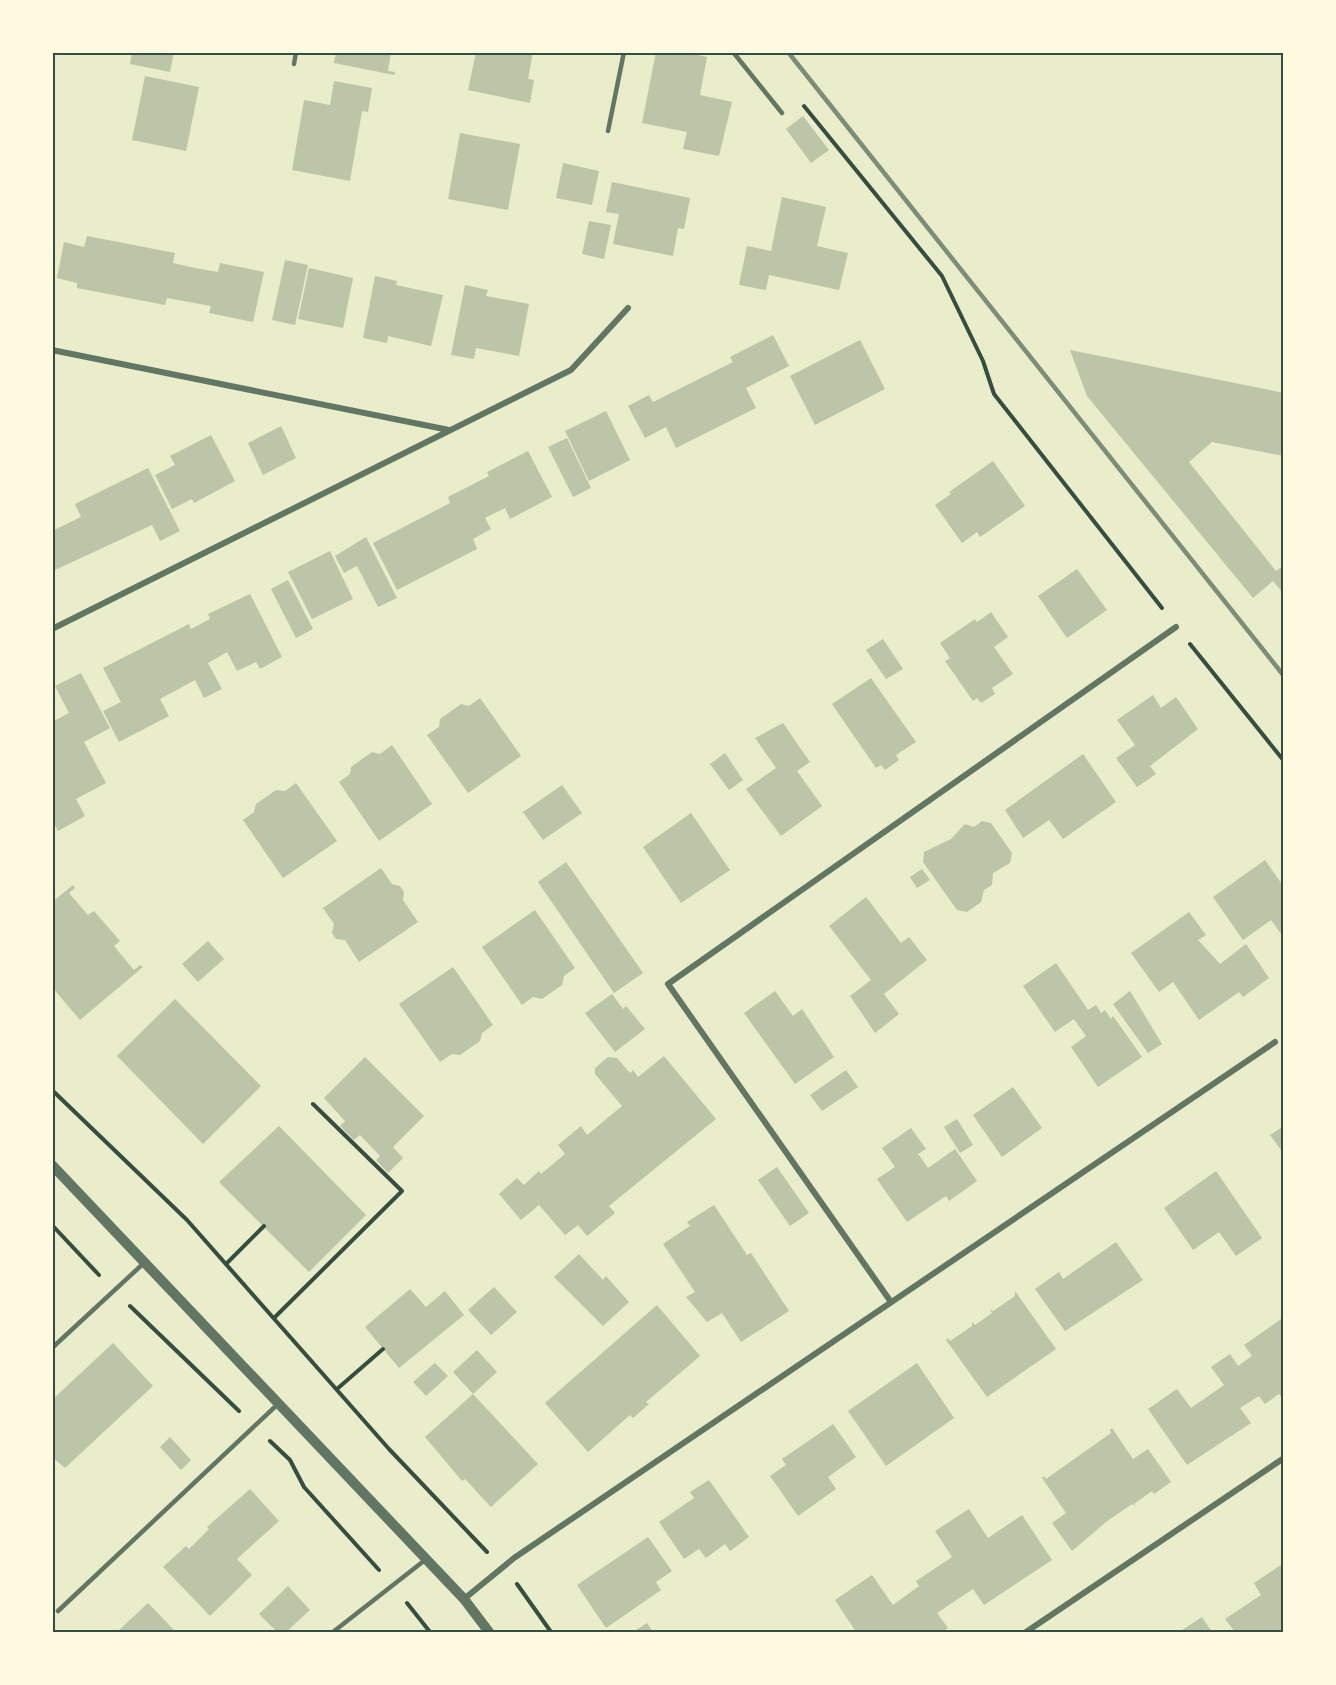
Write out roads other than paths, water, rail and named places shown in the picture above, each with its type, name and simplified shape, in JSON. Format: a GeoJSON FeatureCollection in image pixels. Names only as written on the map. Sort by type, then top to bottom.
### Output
{"type":"FeatureCollection","features":[{"type":"Feature","properties":{"kind":"street"},"geometry":{"type":"LineString","coordinates":[[52,629],[570,370],[628,308]]}},
{"type":"Feature","properties":{"kind":"street"},"geometry":{"type":"LineString","coordinates":[[52,350],[450,431]]}},
{"type":"Feature","properties":{"kind":"street"},"geometry":{"type":"LineString","coordinates":[[891,1302],[668,984],[1176,627]]}},
{"type":"Feature","properties":{"kind":"street"},"geometry":{"type":"LineString","coordinates":[[464,1599],[501,1567],[1275,1042]]}},
{"type":"Feature","properties":{"kind":"street"},"geometry":{"type":"LineString","coordinates":[[52,1165],[426,1558],[464,1599],[489,1632]]}},
{"type":"Feature","properties":{"kind":"street"},"geometry":{"type":"LineString","coordinates":[[1026,1632],[1284,1458]]}},
{"type":"Feature","properties":{"kind":"lane"},"geometry":{"type":"LineString","coordinates":[[294,64],[296,52]]}},
{"type":"Feature","properties":{"kind":"lane"},"geometry":{"type":"LineString","coordinates":[[608,131],[624,52]]}},
{"type":"Feature","properties":{"kind":"lane"},"geometry":{"type":"LineString","coordinates":[[733,52],[782,113]]}},
{"type":"Feature","properties":{"kind":"lane"},"geometry":{"type":"LineString","coordinates":[[52,1348],[146,1262]]}},
{"type":"Feature","properties":{"kind":"lane"},"geometry":{"type":"LineString","coordinates":[[58,1611],[279,1403]]}},
{"type":"Feature","properties":{"kind":"lane"},"geometry":{"type":"LineString","coordinates":[[333,1632],[426,1558]]}},
{"type":"Feature","properties":{"kind":"railway"},"geometry":{"type":"LineString","coordinates":[[788,52],[1284,676]]}}]}
